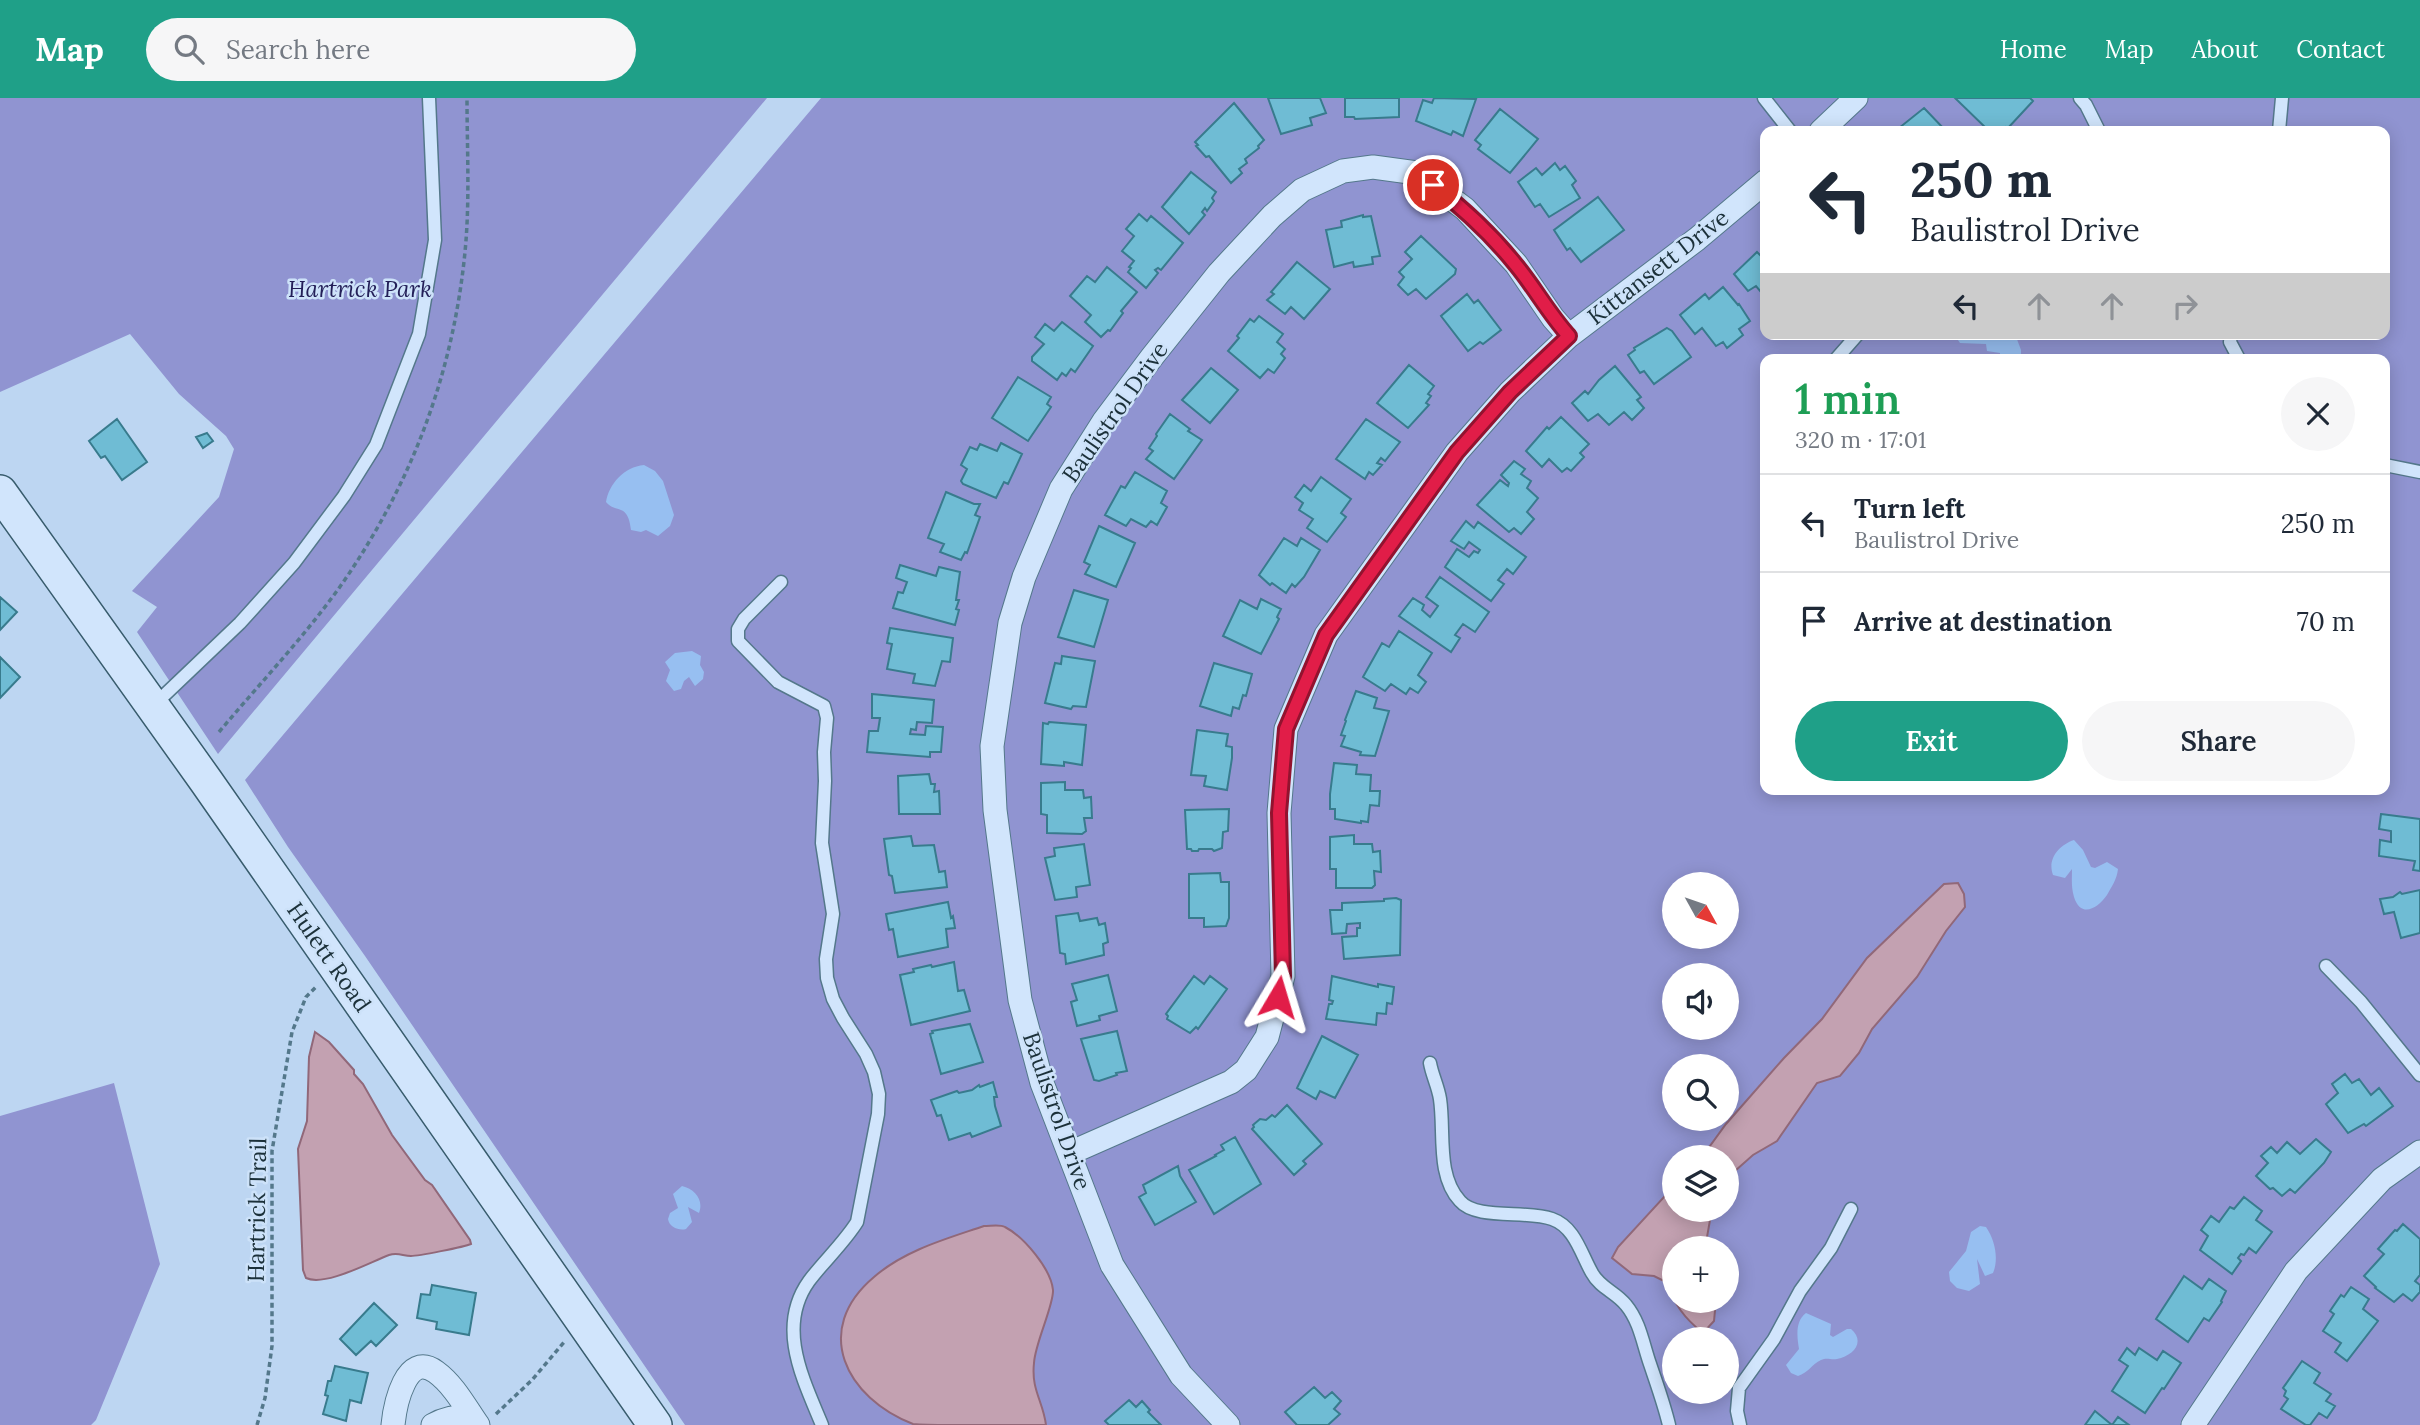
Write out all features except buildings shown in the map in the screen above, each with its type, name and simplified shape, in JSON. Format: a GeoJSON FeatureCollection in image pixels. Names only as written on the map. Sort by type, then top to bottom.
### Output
{"type":"FeatureCollection","features":[{"type":"Feature","properties":{"kind":"street"},"geometry":{"type":"LineString","coordinates":[[1826,126],[1856,98]]}},
{"type":"Feature","properties":{"kind":"street","name":"Baulistrol Drive"},"geometry":{"type":"LineString","coordinates":[[1228,1425],[1181,1375],[1112,1265],[1042,1083],[1020,1000],[995,810],[992,746],[1010,623],[1024,577],[1061,488],[1104,421],[1219,272],[1272,216],[1301,190],[1343,171],[1373,167],[1417,173],[1473,219],[1516,264],[1553,318],[1569,336]]}},
{"type":"Feature","properties":{"kind":"street","name":"Kittansett Drive"},"geometry":{"type":"LineString","coordinates":[[1070,1153],[1231,1083],[1246,1070],[1257,1055],[1274,1017],[1283,976],[1279,813],[1286,729],[1326,635],[1457,452],[1510,392],[1569,336],[1697,239],[1760,186]]}},
{"type":"Feature","properties":{"kind":"street","name":"Hulett Road"},"geometry":{"type":"LineString","coordinates":[[0,492],[655,1425]]}},
{"type":"Feature","properties":{"kind":"street"},"geometry":{"type":"LineString","coordinates":[[2193,1425],[2296,1271],[2382,1179],[2420,1152]]}},
{"type":"Feature","properties":{"kind":"street"},"geometry":{"type":"LineString","coordinates":[[393,1425],[405,1380],[416,1368],[426,1367],[446,1381],[480,1420]]}},
{"type":"Feature","properties":{"kind":"street"},"geometry":{"type":"LineString","coordinates":[[433,1425],[442,1420],[480,1420]]}},
{"type":"Feature","properties":{"kind":"lane"},"geometry":{"type":"LineString","coordinates":[[152,706],[240,623],[294,563],[344,496],[376,445],[419,334],[435,240],[429,98]]}},
{"type":"Feature","properties":{"kind":"lane"},"geometry":{"type":"LineString","coordinates":[[1764,98],[1786,126]]}},
{"type":"Feature","properties":{"kind":"lane"},"geometry":{"type":"LineString","coordinates":[[2080,98],[2096,126]]}},
{"type":"Feature","properties":{"kind":"lane"},"geometry":{"type":"LineString","coordinates":[[2279,126],[2282,98]]}},
{"type":"Feature","properties":{"kind":"lane"},"geometry":{"type":"LineString","coordinates":[[1840,354],[1853,340]]}},
{"type":"Feature","properties":{"kind":"lane"},"geometry":{"type":"LineString","coordinates":[[2390,466],[2420,472]]}},
{"type":"Feature","properties":{"kind":"lane"},"geometry":{"type":"LineString","coordinates":[[781,582],[744,619],[738,629],[738,641],[778,682],[824,706],[827,718],[822,843],[833,914],[826,960],[827,978],[842,1018],[866,1054],[879,1094],[878,1114],[857,1222],[802,1293],[793,1323],[793,1346],[822,1425]]}},
{"type":"Feature","properties":{"kind":"lane"},"geometry":{"type":"LineString","coordinates":[[2326,967],[2361,1002],[2420,1075]]}},
{"type":"Feature","properties":{"kind":"lane"},"geometry":{"type":"LineString","coordinates":[[1430,1063],[1440,1098],[1445,1168],[1452,1191],[1465,1207],[1476,1212],[1531,1214],[1555,1220],[1565,1227],[1600,1285],[1625,1302],[1633,1316],[1663,1396],[1669,1425]]}},
{"type":"Feature","properties":{"kind":"lane"},"geometry":{"type":"LineString","coordinates":[[1740,1425],[1737,1411],[1739,1388],[1774,1339],[1800,1291],[1831,1248],[1851,1209]]}},
{"type":"Feature","properties":{"kind":"path","name":"Hartrick Trail"},"geometry":{"type":"LineString","coordinates":[[257,1425],[265,1398],[272,1346],[272,1151],[282,1084],[292,1032],[300,1008],[306,997],[338,970]]}},
{"type":"Feature","properties":{"kind":"path"},"geometry":{"type":"LineString","coordinates":[[480,1420],[532,1380],[570,1335]]}},
{"type":"Feature","properties":{"kind":"green space","name":"Hartrick Park"},"geometry":{"type":"Polygon","coordinates":[[[0,98],[767,98],[218,754],[137,632],[157,607],[132,591],[219,497],[234,449],[226,436],[179,394],[130,334],[0,392],[0,98]]]}},
{"type":"Feature","properties":{"kind":"green space"},"geometry":{"type":"Polygon","coordinates":[[[821,98],[2420,98],[2420,1425],[685,1425],[288,847],[245,780],[821,98]]]}},
{"type":"Feature","properties":{"kind":"green space"},"geometry":{"type":"Polygon","coordinates":[[[114,1083],[160,1264],[96,1420],[91,1425],[0,1425],[0,1116],[114,1083]]]}},
{"type":"Feature","properties":{"kind":"sand"},"geometry":{"type":"Polygon","coordinates":[[[1958,340],[2017,340],[2021,354],[2000,354],[1987,351],[1986,344],[1960,343],[1958,340]]]}},
{"type":"Feature","properties":{"kind":"sand"},"geometry":{"type":"Polygon","coordinates":[[[644,465],[655,471],[663,481],[674,515],[670,526],[658,536],[646,530],[631,530],[624,512],[606,502],[610,489],[624,473],[644,465]]]}},
{"type":"Feature","properties":{"kind":"sand"},"geometry":{"type":"Polygon","coordinates":[[[692,651],[701,656],[703,679],[695,686],[689,677],[681,689],[674,691],[666,681],[670,670],[665,662],[675,653],[692,651]]]}},
{"type":"Feature","properties":{"kind":"sand"},"geometry":{"type":"Polygon","coordinates":[[[2074,840],[2083,850],[2091,867],[2095,868],[2107,862],[2118,869],[2107,895],[2090,909],[2081,908],[2077,904],[2072,886],[2072,869],[2065,878],[2053,875],[2052,863],[2056,853],[2074,840]]]}},
{"type":"Feature","properties":{"kind":"sand"},"geometry":{"type":"Polygon","coordinates":[[[682,1186],[694,1192],[700,1208],[699,1213],[688,1207],[692,1222],[686,1229],[677,1229],[668,1219],[670,1213],[678,1208],[673,1194],[682,1186]]]}},
{"type":"Feature","properties":{"kind":"sand"},"geometry":{"type":"Polygon","coordinates":[[[1980,1226],[1986,1227],[1994,1244],[1996,1262],[1993,1273],[1985,1276],[1977,1259],[1980,1284],[1969,1291],[1957,1288],[1950,1281],[1949,1272],[1966,1251],[1971,1232],[1980,1226]]]}},
{"type":"Feature","properties":{"kind":"sand"},"geometry":{"type":"Polygon","coordinates":[[[1806,1313],[1831,1324],[1830,1335],[1833,1337],[1851,1329],[1857,1343],[1856,1348],[1848,1355],[1821,1360],[1798,1376],[1791,1373],[1786,1365],[1799,1349],[1798,1325],[1806,1313]]]}},
{"type":"Feature","properties":{"kind":"shaded area"},"geometry":{"type":"Polygon","coordinates":[[[1958,883],[1964,894],[1965,907],[1917,977],[1872,1029],[1859,1053],[1840,1076],[1817,1083],[1777,1141],[1753,1155],[1739,1167],[1739,1145],[1711,1145],[1721,1131],[1739,1131],[1739,1109],[1822,1019],[1867,958],[1944,884],[1958,883]]]}},
{"type":"Feature","properties":{"kind":"shaded area"},"geometry":{"type":"Polygon","coordinates":[[[315,1032],[329,1042],[354,1070],[392,1135],[425,1180],[432,1185],[471,1244],[415,1256],[392,1254],[336,1277],[314,1280],[306,1278],[303,1270],[298,1149],[307,1121],[309,1057],[315,1032]]]}},
{"type":"Feature","properties":{"kind":"shaded area"},"geometry":{"type":"Polygon","coordinates":[[[1662,1199],[1662,1222],[1710,1222],[1707,1236],[1662,1236],[1662,1280],[1654,1276],[1632,1274],[1612,1258],[1618,1247],[1662,1199]]]}},
{"type":"Feature","properties":{"kind":"shaded area"},"geometry":{"type":"Polygon","coordinates":[[[984,1226],[1003,1226],[1020,1238],[1042,1263],[1051,1282],[1053,1297],[1035,1355],[1034,1372],[1046,1425],[913,1424],[870,1398],[855,1380],[845,1361],[841,1340],[844,1319],[855,1297],[874,1277],[899,1259],[926,1246],[984,1226]]]}},
{"type":"Feature","properties":{"kind":"shaded area"},"geometry":{"type":"Polygon","coordinates":[[[1683,1313],[1715,1313],[1714,1321],[1708,1327],[1696,1327],[1683,1313]]]}},
{"type":"Feature","properties":{"kind":"route"},"geometry":{"type":"LineString","coordinates":[[1278,997],[1283,976],[1279,813],[1286,729],[1326,635],[1457,452],[1510,392],[1569,336],[1553,318],[1516,264],[1465,209],[1433,185]]}}]}
